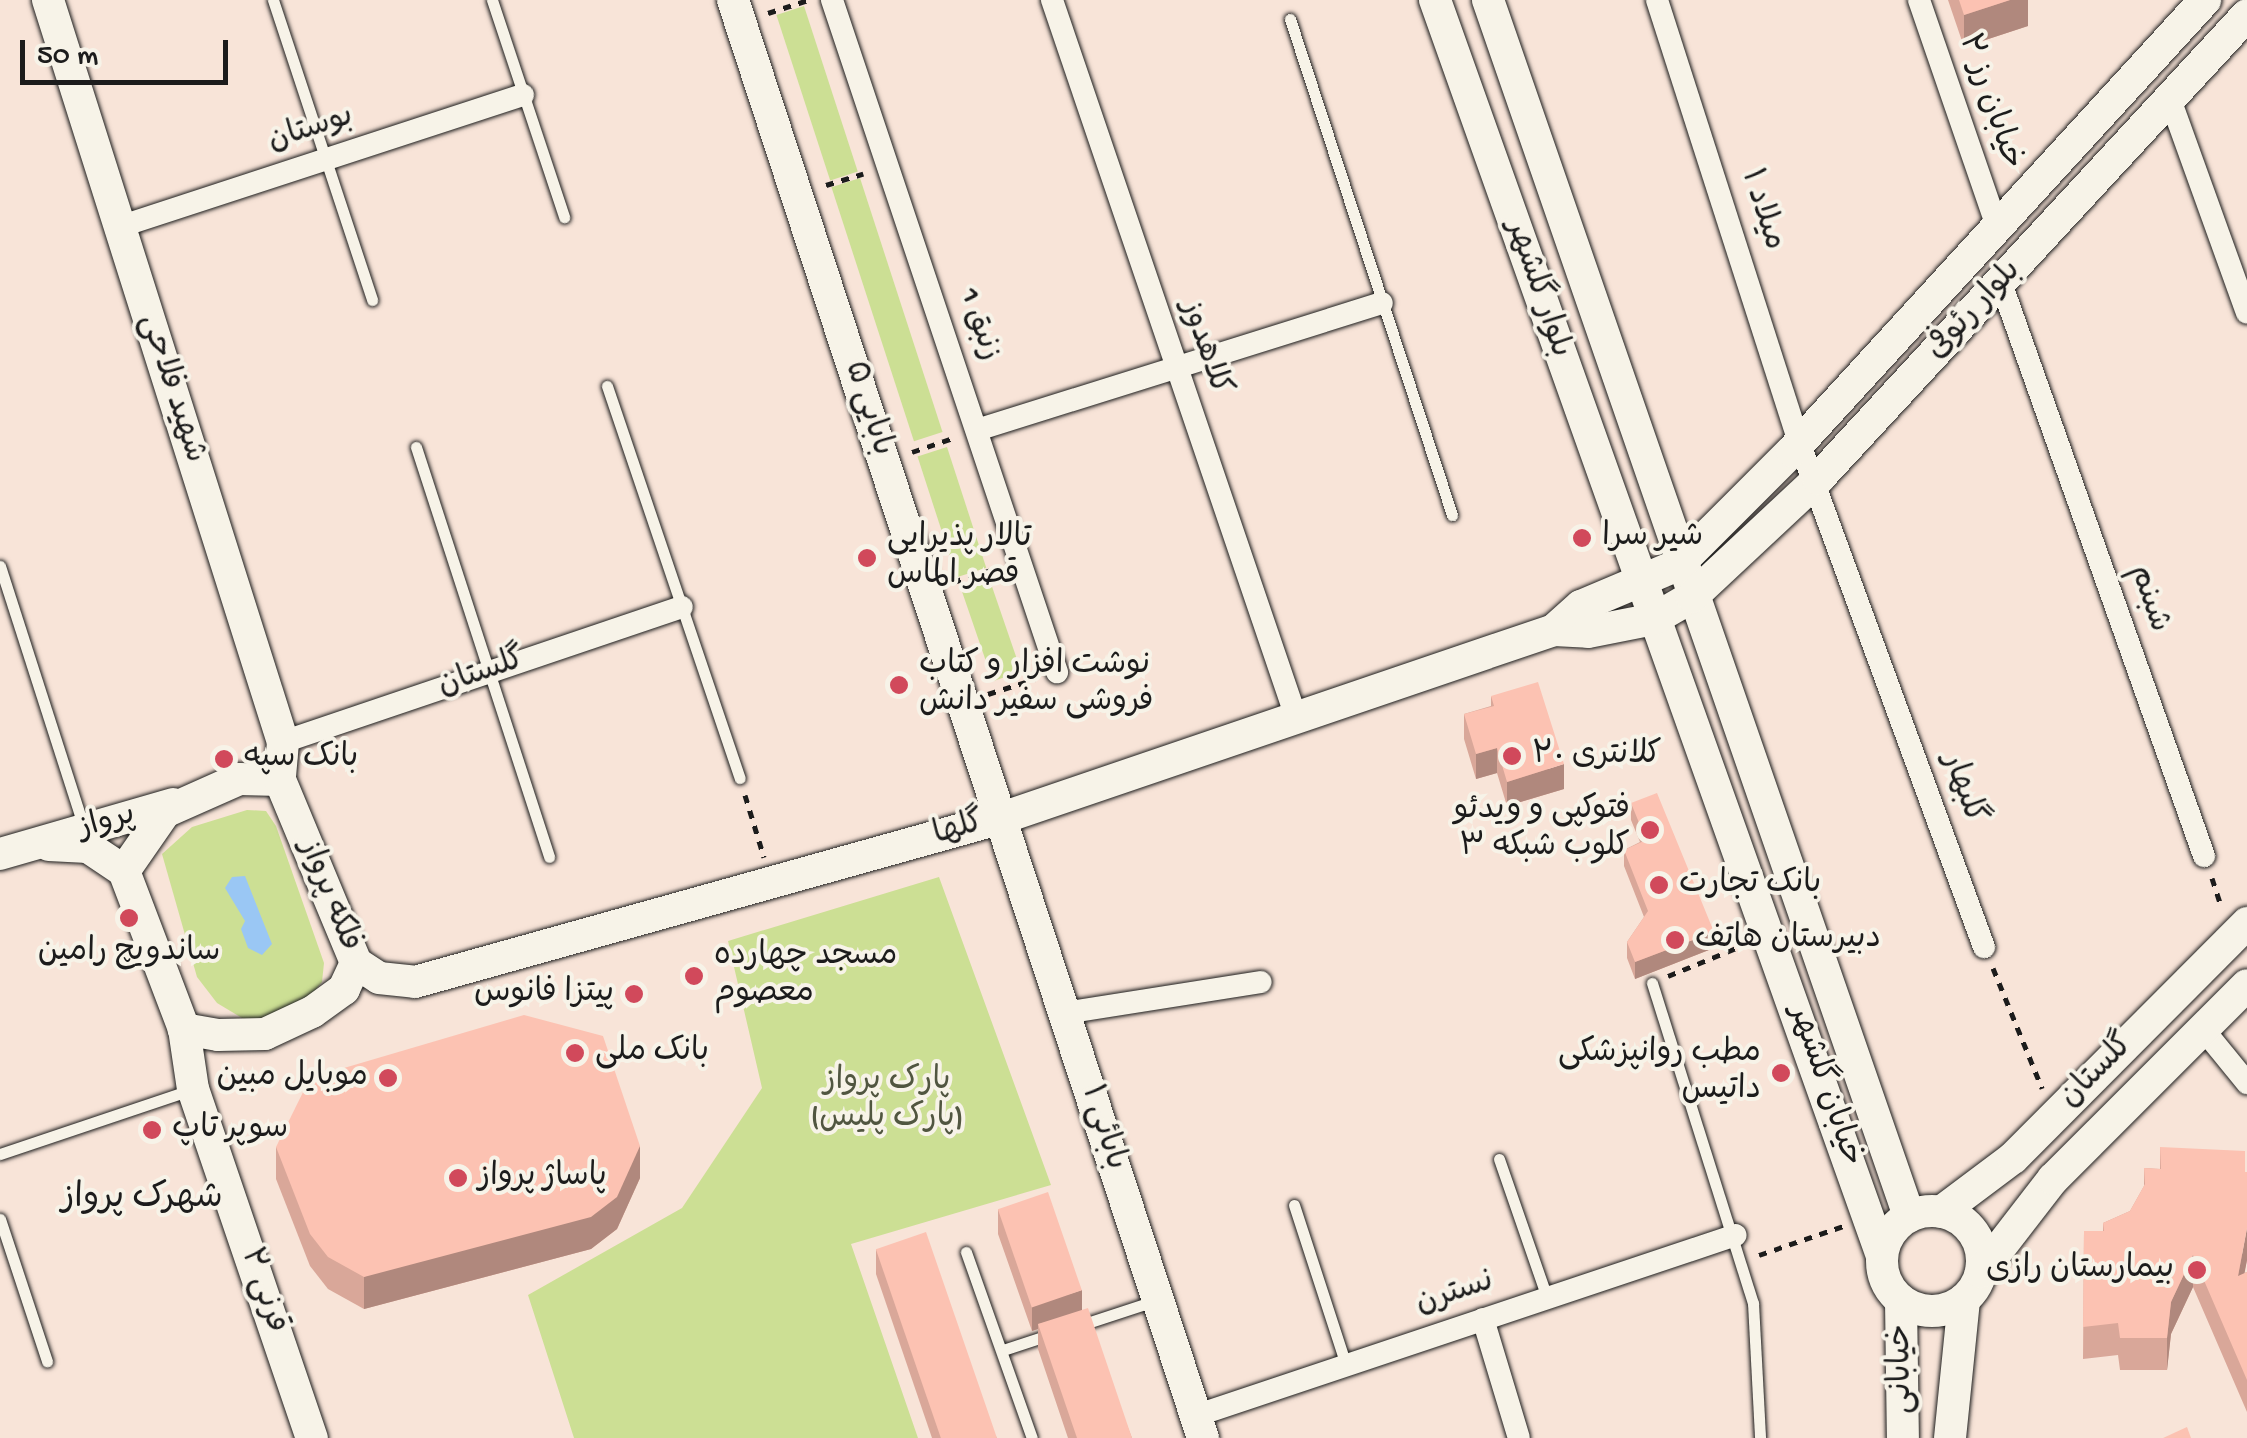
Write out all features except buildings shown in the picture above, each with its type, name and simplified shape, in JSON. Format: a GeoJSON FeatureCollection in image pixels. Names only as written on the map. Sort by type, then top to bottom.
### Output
{"type":"FeatureCollection","features":[{"type":"Feature","properties":{"kind":"main road","name":"شهید فلاحی"},"geometry":{"type":"LineString","coordinates":[[48,0],[283,742],[280,780]]}},
{"type":"Feature","properties":{"kind":"main road","name":"بلوار گلشهر"},"geometry":{"type":"LineString","coordinates":[[1435,0],[1639,578]]}},
{"type":"Feature","properties":{"kind":"main road","name":"بلوار گلشهر"},"geometry":{"type":"LineString","coordinates":[[1488,0],[1678,564]]}},
{"type":"Feature","properties":{"kind":"main road","name":"بلوار رئوفی"},"geometry":{"type":"LineString","coordinates":[[1678,564],[1799,442],[2205,0]]}},
{"type":"Feature","properties":{"kind":"main road","name":"۵ بابایی"},"geometry":{"type":"LineString","coordinates":[[736,11],[1002,818]]}},
{"type":"Feature","properties":{"kind":"main road","name":"بلوار رئوفی"},"geometry":{"type":"LineString","coordinates":[[1654,619],[1692,596],[1818,479],[2247,15]]}},
{"type":"Feature","properties":{"kind":"main road"},"geometry":{"type":"LineString","coordinates":[[1554,630],[1581,606],[1678,564]]}},
{"type":"Feature","properties":{"kind":"main road","name":"خیابان گلشهر"},"geometry":{"type":"LineString","coordinates":[[1678,564],[1925,1214]]}},
{"type":"Feature","properties":{"kind":"main road","name":"خیابان گلشهر"},"geometry":{"type":"LineString","coordinates":[[1639,578],[1771,934],[1882,1256]]}},
{"type":"Feature","properties":{"kind":"main road"},"geometry":{"type":"LineString","coordinates":[[1554,630],[1588,632],[1654,619]]}},
{"type":"Feature","properties":{"kind":"main road","name":"گلها"},"geometry":{"type":"LineString","coordinates":[[356,963],[380,978],[415,982],[1002,818],[1554,630]]}},
{"type":"Feature","properties":{"kind":"main road"},"geometry":{"type":"LineString","coordinates":[[184,1029],[124,871],[165,812],[238,780],[280,780]]}},
{"type":"Feature","properties":{"kind":"main road","name":"فلکه پرواز"},"geometry":{"type":"LineString","coordinates":[[184,1029],[265,1034],[344,989],[356,963],[280,780]]}},
{"type":"Feature","properties":{"kind":"main road","name":"پرواز"},"geometry":{"type":"LineString","coordinates":[[15,849],[185,801]]}},
{"type":"Feature","properties":{"kind":"main road","name":"بابائی ۱"},"geometry":{"type":"LineString","coordinates":[[1002,818],[1199,1427]]}},
{"type":"Feature","properties":{"kind":"main road","name":"پرواز"},"geometry":{"type":"LineString","coordinates":[[15,849],[88,846],[124,871]]}},
{"type":"Feature","properties":{"kind":"main road","name":"گلستان"},"geometry":{"type":"LineString","coordinates":[[1925,1214],[2013,1158],[2240,931]]}},
{"type":"Feature","properties":{"kind":"main road","name":"گلستان"},"geometry":{"type":"LineString","coordinates":[[1972,1286],[2053,1179],[2247,985]]}},
{"type":"Feature","properties":{"kind":"main road","name":"قرنی ۲"},"geometry":{"type":"LineString","coordinates":[[184,1029],[193,1089],[312,1438]]}},
{"type":"Feature","properties":{"kind":"main road"},"geometry":{"type":"LineString","coordinates":[[1925,1214],[1969,1227],[1978,1240],[1972,1286],[1932,1311],[1901,1301],[1890,1288],[1882,1256],[1886,1240],[1925,1214]]}},
{"type":"Feature","properties":{"kind":"main road","name":"خیابانی"},"geometry":{"type":"LineString","coordinates":[[1950,1438],[1972,1286]]}},
{"type":"Feature","properties":{"kind":"main road","name":"خیابانی"},"geometry":{"type":"LineString","coordinates":[[1901,1301],[1903,1438]]}},
{"type":"Feature","properties":{"kind":"street","name":"زنبق 1"},"geometry":{"type":"LineString","coordinates":[[832,0],[980,429],[1057,672]]}},
{"type":"Feature","properties":{"kind":"street","name":"کلاهدوز"},"geometry":{"type":"LineString","coordinates":[[1052,0],[1296,718]]}},
{"type":"Feature","properties":{"kind":"street","name":"میلاد ۱"},"geometry":{"type":"LineString","coordinates":[[1657,0],[1799,442],[1818,479]]}},
{"type":"Feature","properties":{"kind":"street","name":"خیابان رز ۲"},"geometry":{"type":"LineString","coordinates":[[1919,0],[1997,226]]}},
{"type":"Feature","properties":{"kind":"street","name":"بوستان"},"geometry":{"type":"LineString","coordinates":[[119,226],[523,95]]}},
{"type":"Feature","properties":{"kind":"street"},"geometry":{"type":"LineString","coordinates":[[2170,99],[2246,309]]}},
{"type":"Feature","properties":{"kind":"street","name":"شبنم"},"geometry":{"type":"LineString","coordinates":[[2001,283],[2204,856]]}},
{"type":"Feature","properties":{"kind":"street"},"geometry":{"type":"LineString","coordinates":[[980,429],[1382,303]]}},
{"type":"Feature","properties":{"kind":"street","name":"گلبهار"},"geometry":{"type":"LineString","coordinates":[[1818,479],[1984,947]]}},
{"type":"Feature","properties":{"kind":"street","name":"گلستان"},"geometry":{"type":"LineString","coordinates":[[283,742],[682,607]]}},
{"type":"Feature","properties":{"kind":"street"},"geometry":{"type":"LineString","coordinates":[[1065,1013],[1261,982]]}},
{"type":"Feature","properties":{"kind":"street"},"geometry":{"type":"LineString","coordinates":[[2203,1029],[2247,1083]]}},
{"type":"Feature","properties":{"kind":"street","name":"نسترن"},"geometry":{"type":"LineString","coordinates":[[1199,1427],[1346,1365],[1736,1235]]}},
{"type":"Feature","properties":{"kind":"street"},"geometry":{"type":"LineString","coordinates":[[1482,1319],[1519,1438]]}},
{"type":"Feature","properties":{"kind":"lane"},"geometry":{"type":"LineString","coordinates":[[273,0],[372,300]]}},
{"type":"Feature","properties":{"kind":"lane"},"geometry":{"type":"LineString","coordinates":[[492,0],[564,217]]}},
{"type":"Feature","properties":{"kind":"lane"},"geometry":{"type":"LineString","coordinates":[[1290,19],[1452,515]]}},
{"type":"Feature","properties":{"kind":"lane"},"geometry":{"type":"LineString","coordinates":[[606,386],[740,778]]}},
{"type":"Feature","properties":{"kind":"lane"},"geometry":{"type":"LineString","coordinates":[[416,447],[549,857]]}},
{"type":"Feature","properties":{"kind":"lane"},"geometry":{"type":"LineString","coordinates":[[0,566],[6,602],[85,829]]}},
{"type":"Feature","properties":{"kind":"lane"},"geometry":{"type":"LineString","coordinates":[[1652,983],[1736,1235],[1760,1359],[1760,1438]]}},
{"type":"Feature","properties":{"kind":"lane"},"geometry":{"type":"LineString","coordinates":[[0,1154],[193,1089]]}},
{"type":"Feature","properties":{"kind":"lane"},"geometry":{"type":"LineString","coordinates":[[1499,1158],[1547,1298]]}},
{"type":"Feature","properties":{"kind":"lane"},"geometry":{"type":"LineString","coordinates":[[1294,1205],[1346,1365]]}},
{"type":"Feature","properties":{"kind":"lane"},"geometry":{"type":"LineString","coordinates":[[0,1219],[47,1360]]}},
{"type":"Feature","properties":{"kind":"lane"},"geometry":{"type":"LineString","coordinates":[[966,1252],[1032,1438]]}},
{"type":"Feature","properties":{"kind":"lane"},"geometry":{"type":"LineString","coordinates":[[1003,1350],[1158,1300]]}},
{"type":"Feature","properties":{"kind":"path"},"geometry":{"type":"LineString","coordinates":[[736,11],[808,0]]}},
{"type":"Feature","properties":{"kind":"path"},"geometry":{"type":"LineString","coordinates":[[797,194],[890,166]]}},
{"type":"Feature","properties":{"kind":"path"},"geometry":{"type":"LineString","coordinates":[[884,461],[980,429]]}},
{"type":"Feature","properties":{"kind":"path"},"geometry":{"type":"LineString","coordinates":[[927,591],[1022,560]]}},
{"type":"Feature","properties":{"kind":"path"},"geometry":{"type":"LineString","coordinates":[[964,702],[1057,672]]}},
{"type":"Feature","properties":{"kind":"path"},"geometry":{"type":"LineString","coordinates":[[740,778],[771,882]]}},
{"type":"Feature","properties":{"kind":"path"},"geometry":{"type":"LineString","coordinates":[[2204,856],[2240,931]]}},
{"type":"Feature","properties":{"kind":"path"},"geometry":{"type":"LineString","coordinates":[[1652,983],[1771,934]]}},
{"type":"Feature","properties":{"kind":"path"},"geometry":{"type":"LineString","coordinates":[[1984,947],[2054,1117]]}},
{"type":"Feature","properties":{"kind":"path"},"geometry":{"type":"LineString","coordinates":[[1742,1261],[1869,1217]]}},
{"type":"Feature","properties":{"kind":"green space"},"geometry":{"type":"Polygon","coordinates":[[[804,6],[858,171],[830,180],[776,15],[804,6]]]}},
{"type":"Feature","properties":{"kind":"green space"},"geometry":{"type":"Polygon","coordinates":[[[860,178],[943,432],[914,441],[831,187],[860,178]]]}},
{"type":"Feature","properties":{"kind":"green space"},"geometry":{"type":"Polygon","coordinates":[[[947,447],[986,568],[957,577],[918,457],[947,447]]]}},
{"type":"Feature","properties":{"kind":"green space"},"geometry":{"type":"Polygon","coordinates":[[[988,575],[1021,671],[993,681],[960,585],[988,575]]]}},
{"type":"Feature","properties":{"kind":"green space"},"geometry":{"type":"Polygon","coordinates":[[[247,810],[266,811],[276,826],[324,963],[322,982],[312,994],[269,1018],[247,1021],[217,1003],[197,977],[162,854],[192,827],[247,810]]]}},
{"type":"Feature","properties":{"kind":"green space","name":"پارک پرواز (پارک پلیس)"},"geometry":{"type":"Polygon","coordinates":[[[939,877],[1051,1185],[851,1244],[918,1438],[574,1438],[528,1295],[682,1208],[762,1088],[728,941],[939,877]]]}},
{"type":"Feature","properties":{"kind":"water"},"geometry":{"type":"Polygon","coordinates":[[[245,876],[272,944],[262,955],[248,948],[241,929],[245,921],[225,888],[232,877],[245,876]]]}},
{"type":"Feature","properties":{"kind":"place","name":"شیر سرا"},"geometry":{"type":"Point","coordinates":[1582,538]}},
{"type":"Feature","properties":{"kind":"place","name":"تالار پذیرایی قصر الماس"},"geometry":{"type":"Point","coordinates":[867,558]}},
{"type":"Feature","properties":{"kind":"place","name":"نوشت افزار و کتاب فروشی سفیر دانش"},"geometry":{"type":"Point","coordinates":[899,685]}},
{"type":"Feature","properties":{"kind":"place","name":"کلانتری ۲۰"},"geometry":{"type":"Point","coordinates":[1512,756]}},
{"type":"Feature","properties":{"kind":"place","name":"بانک سپه"},"geometry":{"type":"Point","coordinates":[224,759]}},
{"type":"Feature","properties":{"kind":"place","name":"فتوکپی و ویدئو کلوب شبکه ۳"},"geometry":{"type":"Point","coordinates":[1650,830]}},
{"type":"Feature","properties":{"kind":"place","name":"بانک تجارت"},"geometry":{"type":"Point","coordinates":[1659,885]}},
{"type":"Feature","properties":{"kind":"place","name":"ساندویچ رامین"},"geometry":{"type":"Point","coordinates":[129,918]}},
{"type":"Feature","properties":{"kind":"place","name":"دبیرستان هاتف"},"geometry":{"type":"Point","coordinates":[1675,940]}},
{"type":"Feature","properties":{"kind":"place","name":"مسجد چهارده معصوم"},"geometry":{"type":"Point","coordinates":[694,976]}},
{"type":"Feature","properties":{"kind":"place","name":"پیتزا فانوس"},"geometry":{"type":"Point","coordinates":[634,994]}},
{"type":"Feature","properties":{"kind":"place","name":"بانک ملی"},"geometry":{"type":"Point","coordinates":[575,1053]}},
{"type":"Feature","properties":{"kind":"place","name":"مطب روانپزشکی داتیس"},"geometry":{"type":"Point","coordinates":[1781,1073]}},
{"type":"Feature","properties":{"kind":"place","name":"موبایل مبین"},"geometry":{"type":"Point","coordinates":[388,1078]}},
{"type":"Feature","properties":{"kind":"place","name":"سوپر تاپ"},"geometry":{"type":"Point","coordinates":[152,1130]}},
{"type":"Feature","properties":{"kind":"place","name":"پاساژ پرواز"},"geometry":{"type":"Point","coordinates":[458,1178]}},
{"type":"Feature","properties":{"kind":"place","name":"بیمارستان رازی"},"geometry":{"type":"Point","coordinates":[2197,1270]}},
{"type":"Feature","properties":{"kind":"district","name":"شهرک پرواز"},"geometry":{"type":"Point","coordinates":[142,1200]}}]}
